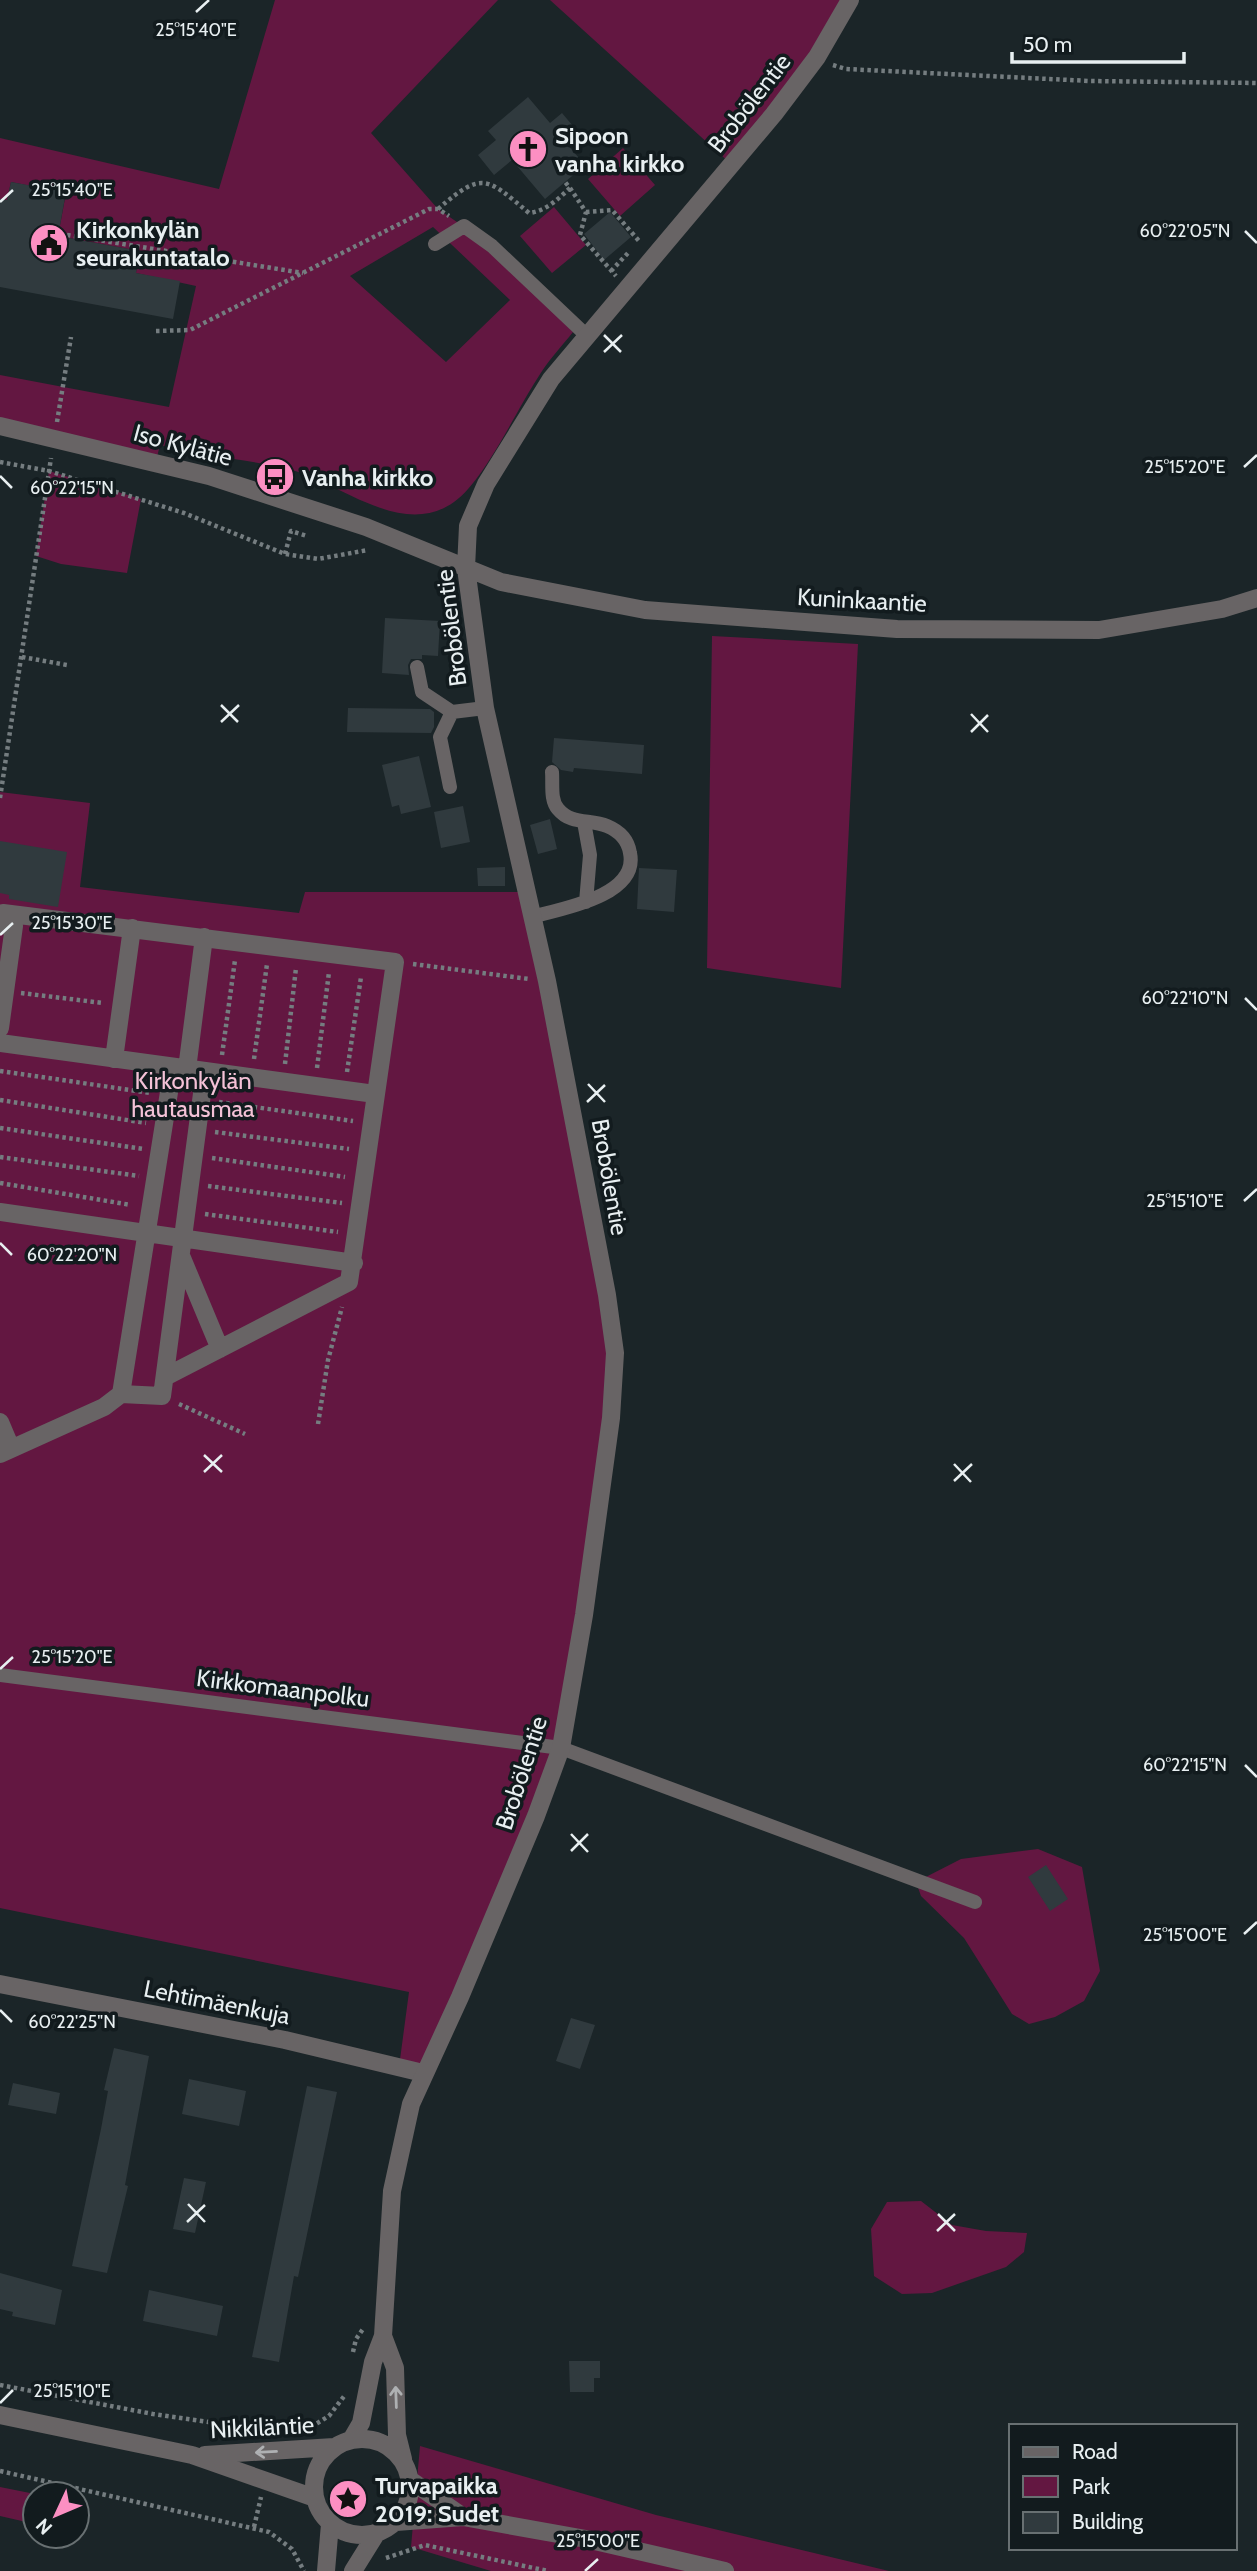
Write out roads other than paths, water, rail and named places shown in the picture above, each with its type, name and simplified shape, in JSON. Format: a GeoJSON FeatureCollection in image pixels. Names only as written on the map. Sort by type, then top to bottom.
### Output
{"type":"FeatureCollection","features":[{"type":"Feature","properties":{"kind":"street","name":"Brobölentie"},"geometry":{"type":"LineString","coordinates":[[342,2444],[361,2423],[373,2362],[384,2328],[392,2191],[409,2112],[423,2073],[466,1984],[536,1816],[561,1748],[584,1615],[610,1431],[615,1353],[607,1295],[547,981],[485,708],[466,568],[468,526],[474,506],[551,379],[732,165],[817,57],[849,0]]}},
{"type":"Feature","properties":{"kind":"street","name":"Iso Kylätie"},"geometry":{"type":"LineString","coordinates":[[0,426],[209,476],[366,527],[466,568]]}},
{"type":"Feature","properties":{"kind":"street","name":"Kuninkaantie"},"geometry":{"type":"LineString","coordinates":[[466,568],[501,582],[645,610],[897,629],[1099,630],[1222,609],[1257,598]]}},
{"type":"Feature","properties":{"kind":"street"},"geometry":{"type":"LineString","coordinates":[[1,920],[132,929],[395,962],[354,1263],[349,1282],[167,1376]]}},
{"type":"Feature","properties":{"kind":"street"},"geometry":{"type":"LineString","coordinates":[[0,1028],[14,926],[1,920]]}},
{"type":"Feature","properties":{"kind":"street"},"geometry":{"type":"LineString","coordinates":[[114,1059],[132,929]]}},
{"type":"Feature","properties":{"kind":"street"},"geometry":{"type":"LineString","coordinates":[[121,1394],[162,1396],[167,1376],[201,1100],[196,1070],[204,937]]}},
{"type":"Feature","properties":{"kind":"street"},"geometry":{"type":"LineString","coordinates":[[0,1043],[375,1094]]}},
{"type":"Feature","properties":{"kind":"street"},"geometry":{"type":"LineString","coordinates":[[0,1422],[6,1451],[104,1408],[121,1394],[149,1234],[169,1095],[196,1070]]}},
{"type":"Feature","properties":{"kind":"street"},"geometry":{"type":"LineString","coordinates":[[0,1212],[149,1234],[182,1247],[354,1263]]}},
{"type":"Feature","properties":{"kind":"street"},"geometry":{"type":"LineString","coordinates":[[182,1247],[220,1349]]}},
{"type":"Feature","properties":{"kind":"street","name":"Lehtimäenkuja"},"geometry":{"type":"LineString","coordinates":[[0,1984],[285,2040],[423,2073]]}},
{"type":"Feature","properties":{"kind":"street","name":"Brobölentie"},"geometry":{"type":"LineString","coordinates":[[384,2328],[395,2368],[397,2435],[403,2460]]}},
{"type":"Feature","properties":{"kind":"street","name":"Nikkiläntie"},"geometry":{"type":"LineString","coordinates":[[0,2415],[192,2455],[315,2498]]}},
{"type":"Feature","properties":{"kind":"street"},"geometry":{"type":"LineString","coordinates":[[396,2522],[410,2495],[410,2480],[403,2460],[380,2442],[342,2444],[317,2470],[315,2498],[330,2524],[344,2532],[360,2536],[376,2533],[396,2522],[463,2517],[586,2539],[725,2571]]}},
{"type":"Feature","properties":{"kind":"street","name":"Nikkiläntie"},"geometry":{"type":"LineString","coordinates":[[192,2455],[342,2444]]}},
{"type":"Feature","properties":{"kind":"street"},"geometry":{"type":"LineString","coordinates":[[410,2480],[463,2517]]}},
{"type":"Feature","properties":{"kind":"street"},"geometry":{"type":"LineString","coordinates":[[326,2571],[330,2524]]}},
{"type":"Feature","properties":{"kind":"street"},"geometry":{"type":"LineString","coordinates":[[353,2571],[376,2533]]}},
{"type":"Feature","properties":{"kind":"lane"},"geometry":{"type":"LineString","coordinates":[[435,244],[464,226],[492,246],[586,335]]}},
{"type":"Feature","properties":{"kind":"lane"},"geometry":{"type":"LineString","coordinates":[[417,667],[422,692],[452,712],[485,708]]}},
{"type":"Feature","properties":{"kind":"lane"},"geometry":{"type":"LineString","coordinates":[[450,787],[440,737],[452,712]]}},
{"type":"Feature","properties":{"kind":"lane"},"geometry":{"type":"LineString","coordinates":[[531,917],[601,897],[625,878],[631,867],[631,855],[621,834],[605,825],[570,819],[557,808],[553,799],[552,772]]}},
{"type":"Feature","properties":{"kind":"lane"},"geometry":{"type":"LineString","coordinates":[[584,822],[590,855],[586,902]]}},
{"type":"Feature","properties":{"kind":"lane","name":"Kirkkomaanpolku"},"geometry":{"type":"LineString","coordinates":[[0,1675],[561,1748],[975,1902]]}},
{"type":"Feature","properties":{"kind":"place","name":"Sipoon vanha kirkko"},"geometry":{"type":"Point","coordinates":[528,149]}},
{"type":"Feature","properties":{"kind":"place","name":"Kirkonkylän seurakuntatalo"},"geometry":{"type":"Point","coordinates":[49,243]}},
{"type":"Feature","properties":{"kind":"place","name":"Vanha kirkko"},"geometry":{"type":"Point","coordinates":[275,477]}},
{"type":"Feature","properties":{"kind":"place","name":"Turvapaikka 2019: Sudet"},"geometry":{"type":"Point","coordinates":[348,2499]}},
{"type":"Feature","properties":{"kind":"park label","name":"Kirkonkylän hautausmaa"},"geometry":{"type":"Point","coordinates":[193,1094]}}]}
